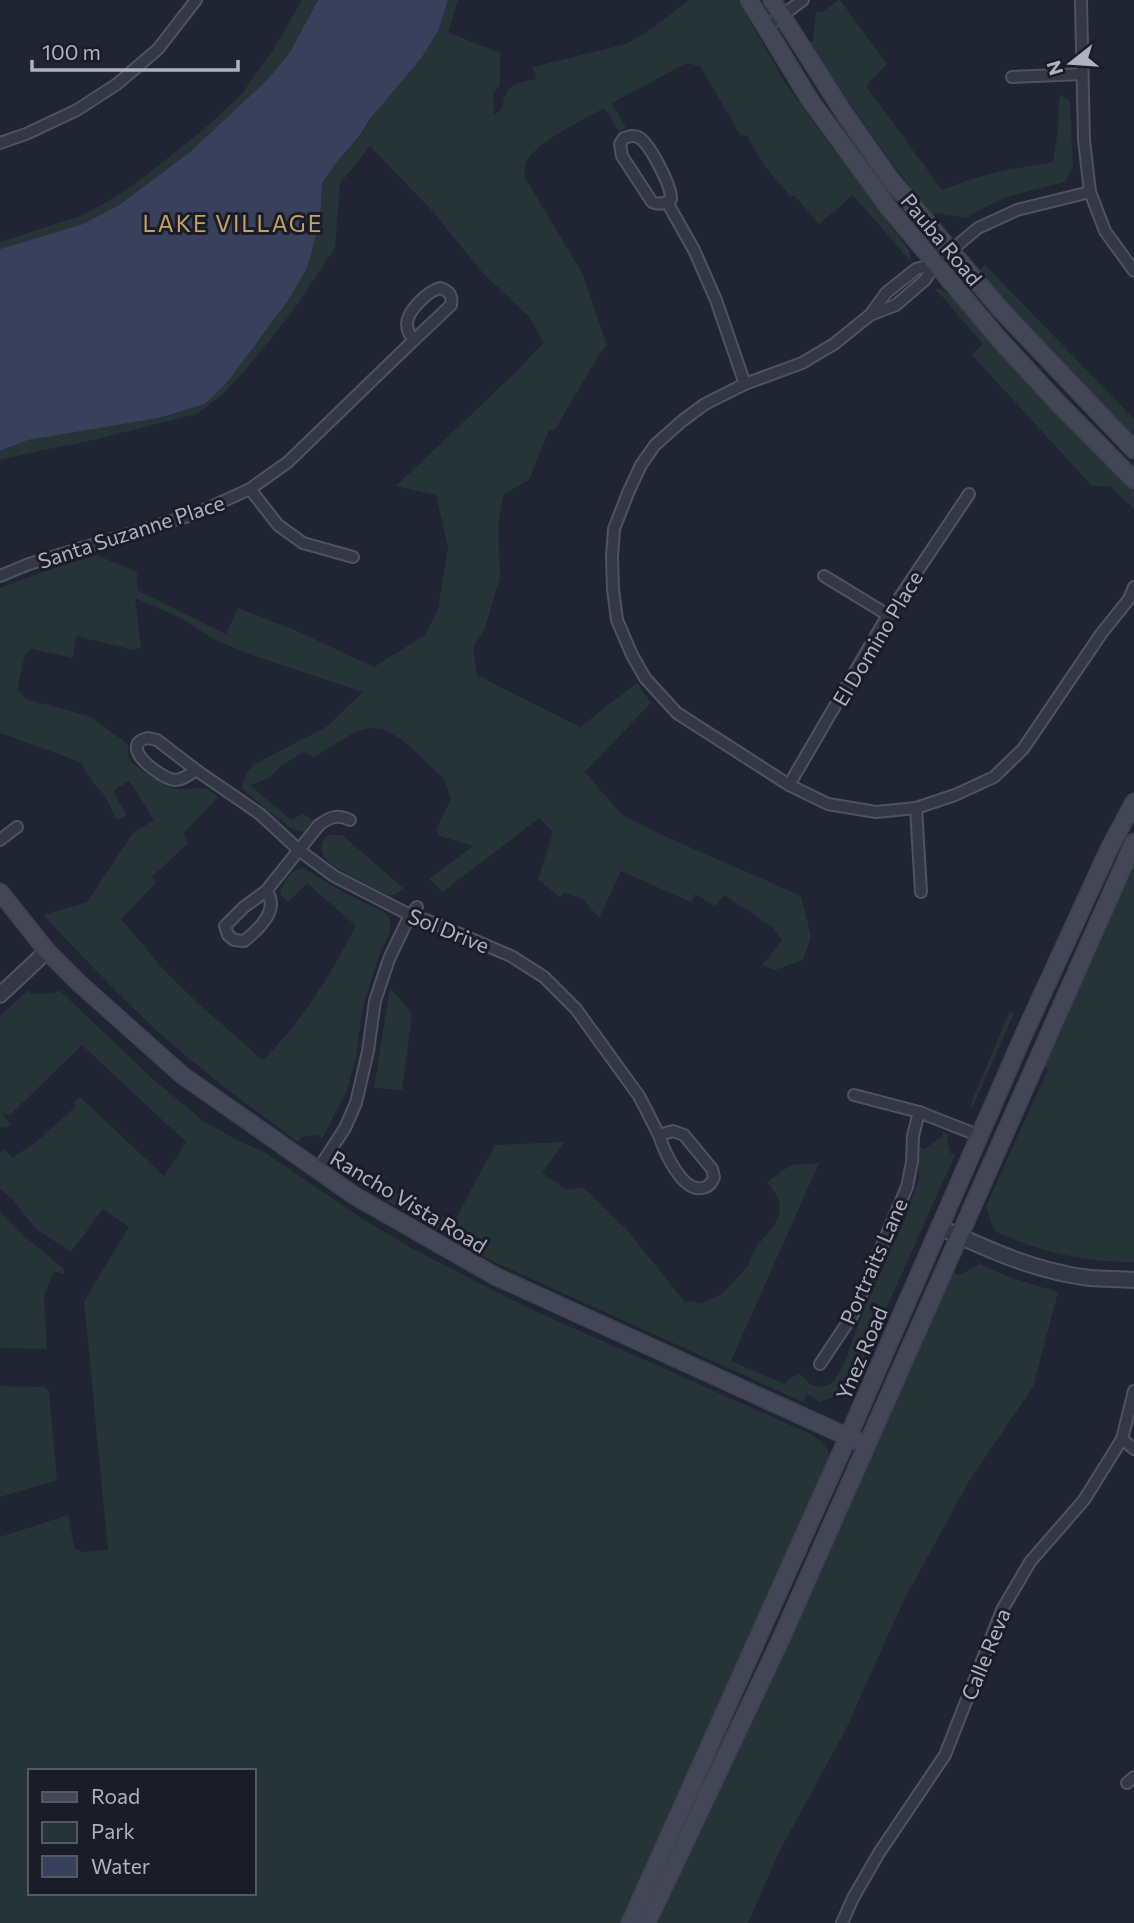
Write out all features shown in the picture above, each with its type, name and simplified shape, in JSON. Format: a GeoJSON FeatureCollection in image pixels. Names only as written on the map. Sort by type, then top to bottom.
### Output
{"type":"FeatureCollection","features":[{"type":"Feature","properties":{"kind":"main road","name":"Pauba Road"},"geometry":{"type":"LineString","coordinates":[[749,0],[810,100],[888,207],[1041,385],[1134,480]]}},
{"type":"Feature","properties":{"kind":"main road","name":"Pauba Road"},"geometry":{"type":"LineString","coordinates":[[772,0],[844,113],[891,180],[1002,311],[1134,450]]}},
{"type":"Feature","properties":{"kind":"main road","name":"Ynez Road"},"geometry":{"type":"LineString","coordinates":[[630,1923],[848,1437],[979,1136],[1109,849],[1134,802]]}},
{"type":"Feature","properties":{"kind":"main road","name":"Ynez Road"},"geometry":{"type":"LineString","coordinates":[[647,1923],[779,1641],[1134,842]]}},
{"type":"Feature","properties":{"kind":"main road","name":"Rancho Vista Road"},"geometry":{"type":"LineString","coordinates":[[0,892],[47,951],[182,1075],[355,1196],[495,1276],[865,1445]]}},
{"type":"Feature","properties":{"kind":"street"},"geometry":{"type":"LineString","coordinates":[[0,143],[77,110],[117,84],[158,49],[196,0]]}},
{"type":"Feature","properties":{"kind":"street"},"geometry":{"type":"LineString","coordinates":[[765,28],[803,0]]}},
{"type":"Feature","properties":{"kind":"street"},"geometry":{"type":"LineString","coordinates":[[1081,0],[1084,140],[1090,192],[1105,231],[1134,271]]}},
{"type":"Feature","properties":{"kind":"street"},"geometry":{"type":"LineString","coordinates":[[1012,77],[1082,74]]}},
{"type":"Feature","properties":{"kind":"street"},"geometry":{"type":"LineString","coordinates":[[638,136],[645,143],[670,186],[671,199],[667,202],[656,204],[648,198],[622,156],[620,144],[624,138],[638,136]]}},
{"type":"Feature","properties":{"kind":"street"},"geometry":{"type":"LineString","coordinates":[[1090,192],[1017,210],[978,228],[935,264],[916,269],[886,293],[870,315],[834,344],[803,363],[746,384],[705,404],[682,421],[655,445],[641,465],[628,492],[614,529],[613,589],[617,620],[632,654],[645,678],[677,713],[789,785],[828,804],[876,812],[916,808],[994,777],[1023,749],[1101,634],[1132,599],[1134,587]]}},
{"type":"Feature","properties":{"kind":"street"},"geometry":{"type":"LineString","coordinates":[[667,202],[694,250],[716,300],[746,384]]}},
{"type":"Feature","properties":{"kind":"street","name":"Santa Suzanne Place"},"geometry":{"type":"LineString","coordinates":[[0,576],[29,564],[195,514],[250,489],[288,462],[451,305],[452,298],[448,291],[434,289],[410,313],[406,323],[408,333],[414,340]]}},
{"type":"Feature","properties":{"kind":"street"},"geometry":{"type":"LineString","coordinates":[[250,489],[278,525],[303,543],[354,557]]}},
{"type":"Feature","properties":{"kind":"street","name":"El Domino Place"},"geometry":{"type":"LineString","coordinates":[[789,785],[888,615],[969,494]]}},
{"type":"Feature","properties":{"kind":"street"},"geometry":{"type":"LineString","coordinates":[[824,576],[888,615]]}},
{"type":"Feature","properties":{"kind":"street","name":"Sol Drive"},"geometry":{"type":"LineString","coordinates":[[195,770],[185,778],[176,780],[164,776],[141,758],[136,752],[137,744],[148,738],[157,740],[195,770],[260,814],[300,851],[334,876],[511,956],[544,977],[576,1009],[639,1096],[664,1151],[684,1182],[702,1189],[713,1182],[712,1169],[684,1135],[673,1131],[659,1135]]}},
{"type":"Feature","properties":{"kind":"street"},"geometry":{"type":"LineString","coordinates":[[916,808],[921,892]]}},
{"type":"Feature","properties":{"kind":"street"},"geometry":{"type":"LineString","coordinates":[[267,891],[272,903],[264,923],[244,941],[234,940],[228,935],[225,926],[244,907],[267,891],[319,825],[331,817],[350,820]]}},
{"type":"Feature","properties":{"kind":"street"},"geometry":{"type":"LineString","coordinates":[[0,840],[16,827]]}},
{"type":"Feature","properties":{"kind":"street"},"geometry":{"type":"LineString","coordinates":[[317,1171],[345,1128],[356,1102],[368,1051],[375,1001],[389,958],[414,911]]}},
{"type":"Feature","properties":{"kind":"street"},"geometry":{"type":"LineString","coordinates":[[0,995],[47,951]]}},
{"type":"Feature","properties":{"kind":"street"},"geometry":{"type":"LineString","coordinates":[[854,1095],[919,1112],[979,1136]]}},
{"type":"Feature","properties":{"kind":"street","name":"Portraits Lane"},"geometry":{"type":"LineString","coordinates":[[820,1364],[852,1316],[907,1187],[919,1112]]}},
{"type":"Feature","properties":{"kind":"street"},"geometry":{"type":"LineString","coordinates":[[939,1227],[976,1245],[1035,1266],[1088,1278],[1134,1280]]}},
{"type":"Feature","properties":{"kind":"street","name":"Calle Reva"},"geometry":{"type":"LineString","coordinates":[[842,1923],[878,1853],[945,1755],[1002,1610],[1030,1562],[1084,1500],[1122,1439],[1134,1391]]}},
{"type":"Feature","properties":{"kind":"street"},"geometry":{"type":"LineString","coordinates":[[1122,1439],[1134,1449]]}},
{"type":"Feature","properties":{"kind":"green space"},"geometry":{"type":"Polygon","coordinates":[[[302,0],[318,0],[290,52],[268,79],[190,152],[119,205],[83,224],[0,249],[0,242],[80,216],[114,198],[204,129],[240,96],[273,50],[302,0]]]}},
{"type":"Feature","properties":{"kind":"green space"},"geometry":{"type":"Polygon","coordinates":[[[448,0],[458,0],[448,32],[500,53],[500,85],[493,95],[494,115],[502,109],[508,90],[521,82],[536,79],[533,67],[626,44],[653,28],[689,0],[738,0],[786,84],[909,250],[911,262],[853,195],[819,224],[766,168],[747,136],[740,135],[701,67],[687,63],[612,103],[626,128],[619,132],[604,108],[550,139],[531,154],[525,164],[525,178],[582,273],[607,345],[556,428],[549,430],[529,480],[504,494],[498,524],[500,577],[484,631],[473,647],[477,675],[580,727],[637,683],[651,703],[585,772],[622,815],[801,896],[811,936],[803,960],[775,970],[762,965],[782,940],[771,926],[724,895],[715,906],[695,894],[691,902],[621,871],[599,918],[583,899],[564,893],[560,898],[538,879],[553,832],[539,818],[443,892],[429,879],[473,846],[440,836],[436,830],[451,799],[444,779],[405,742],[384,729],[369,728],[355,732],[314,757],[304,752],[279,767],[270,778],[250,785],[291,820],[303,814],[314,821],[306,831],[297,830],[241,788],[248,771],[255,764],[326,727],[363,692],[213,639],[183,619],[135,598],[141,647],[134,650],[76,636],[73,658],[32,649],[25,654],[17,690],[26,699],[89,716],[128,744],[130,760],[152,777],[172,788],[202,788],[218,797],[183,834],[188,843],[152,877],[157,882],[121,919],[164,970],[263,1060],[291,1030],[315,997],[356,926],[307,883],[288,902],[280,894],[290,874],[303,868],[384,912],[390,919],[390,932],[378,958],[363,1006],[356,1057],[347,1090],[322,1139],[318,1135],[301,1137],[298,1142],[218,1082],[155,1029],[43,915],[87,902],[133,833],[154,820],[129,781],[113,791],[127,816],[117,820],[105,796],[80,762],[0,733],[0,588],[96,555],[137,572],[137,590],[226,634],[238,608],[295,630],[374,667],[425,635],[438,609],[448,547],[436,495],[396,486],[544,342],[529,317],[483,273],[433,212],[370,146],[340,184],[335,248],[293,311],[222,395],[197,414],[0,460],[0,451],[28,440],[159,418],[205,404],[229,380],[287,302],[320,221],[322,184],[360,135],[446,9],[448,0]]]}},
{"type":"Feature","properties":{"kind":"green space"},"geometry":{"type":"Polygon","coordinates":[[[838,0],[887,64],[866,86],[942,190],[1006,170],[1053,162],[1061,95],[1070,101],[1073,169],[1064,182],[1010,196],[966,218],[936,213],[932,215],[809,43],[813,40],[816,12],[819,10],[821,13],[838,0]]]}},
{"type":"Feature","properties":{"kind":"green space"},"geometry":{"type":"Polygon","coordinates":[[[985,265],[1134,419],[1134,438],[979,271],[985,265]]]}},
{"type":"Feature","properties":{"kind":"green space"},"geometry":{"type":"Polygon","coordinates":[[[933,289],[940,289],[956,299],[1134,491],[1134,510],[1110,486],[1092,486],[972,355],[983,344],[933,289]]]}},
{"type":"Feature","properties":{"kind":"green space"},"geometry":{"type":"Polygon","coordinates":[[[328,835],[342,835],[403,888],[395,895],[387,895],[335,867],[327,860],[321,848],[328,835]]]}},
{"type":"Feature","properties":{"kind":"green space"},"geometry":{"type":"Polygon","coordinates":[[[1134,861],[1134,1262],[1116,1262],[1062,1254],[994,1231],[986,1206],[1048,1069],[1042,1066],[1134,861]]]}},
{"type":"Feature","properties":{"kind":"green space"},"geometry":{"type":"Polygon","coordinates":[[[390,987],[412,1014],[402,1090],[374,1088],[390,987]]]}},
{"type":"Feature","properties":{"kind":"green space"},"geometry":{"type":"Polygon","coordinates":[[[28,990],[31,994],[55,993],[59,990],[153,1079],[202,1120],[266,1153],[361,1218],[415,1250],[524,1306],[804,1431],[825,1446],[830,1461],[626,1923],[0,1923],[0,1537],[68,1515],[75,1549],[83,1552],[108,1550],[84,1301],[129,1227],[103,1209],[71,1252],[36,1229],[13,1200],[0,1189],[0,1154],[4,1148],[12,1158],[36,1142],[76,1106],[74,1102],[80,1097],[164,1176],[186,1142],[82,1045],[9,1116],[6,1113],[3,1115],[12,1126],[0,1128],[0,1016],[28,990]]]}},
{"type":"Feature","properties":{"kind":"green space"},"geometry":{"type":"Polygon","coordinates":[[[1010,1011],[1014,1013],[973,1106],[969,1108],[1010,1011]]]}},
{"type":"Feature","properties":{"kind":"green space"},"geometry":{"type":"Polygon","coordinates":[[[943,1132],[949,1135],[947,1140],[951,1154],[955,1155],[847,1396],[843,1393],[820,1402],[807,1394],[803,1402],[486,1258],[352,1179],[355,1173],[454,1222],[495,1145],[565,1142],[542,1173],[567,1190],[583,1187],[627,1230],[685,1302],[701,1304],[723,1293],[749,1265],[751,1256],[778,1219],[779,1201],[767,1182],[791,1165],[819,1163],[731,1361],[785,1384],[790,1378],[800,1374],[810,1384],[819,1387],[835,1380],[845,1361],[864,1309],[906,1217],[919,1179],[919,1147],[924,1149],[942,1136],[943,1132]]]}},
{"type":"Feature","properties":{"kind":"green space"},"geometry":{"type":"Polygon","coordinates":[[[0,1212],[64,1269],[64,1274],[54,1271],[44,1297],[47,1349],[0,1348],[0,1212]]]}},
{"type":"Feature","properties":{"kind":"green space"},"geometry":{"type":"Polygon","coordinates":[[[980,1264],[1009,1277],[1058,1292],[1033,1387],[969,1481],[903,1602],[846,1729],[777,1856],[748,1923],[658,1923],[953,1272],[959,1275],[980,1264]]]}},
{"type":"Feature","properties":{"kind":"green space"},"geometry":{"type":"Polygon","coordinates":[[[0,1386],[45,1387],[49,1392],[57,1480],[0,1497],[0,1386]]]}},
{"type":"Feature","properties":{"kind":"water"},"geometry":{"type":"Polygon","coordinates":[[[318,0],[448,0],[439,29],[422,57],[370,119],[322,184],[320,221],[307,268],[287,302],[229,380],[205,404],[159,418],[28,440],[0,451],[0,249],[83,224],[119,205],[190,152],[268,79],[290,52],[318,0]]]}},
{"type":"Feature","properties":{"kind":"district","name":"LAKE VILLAGE"},"geometry":{"type":"Point","coordinates":[233,223]}}]}
